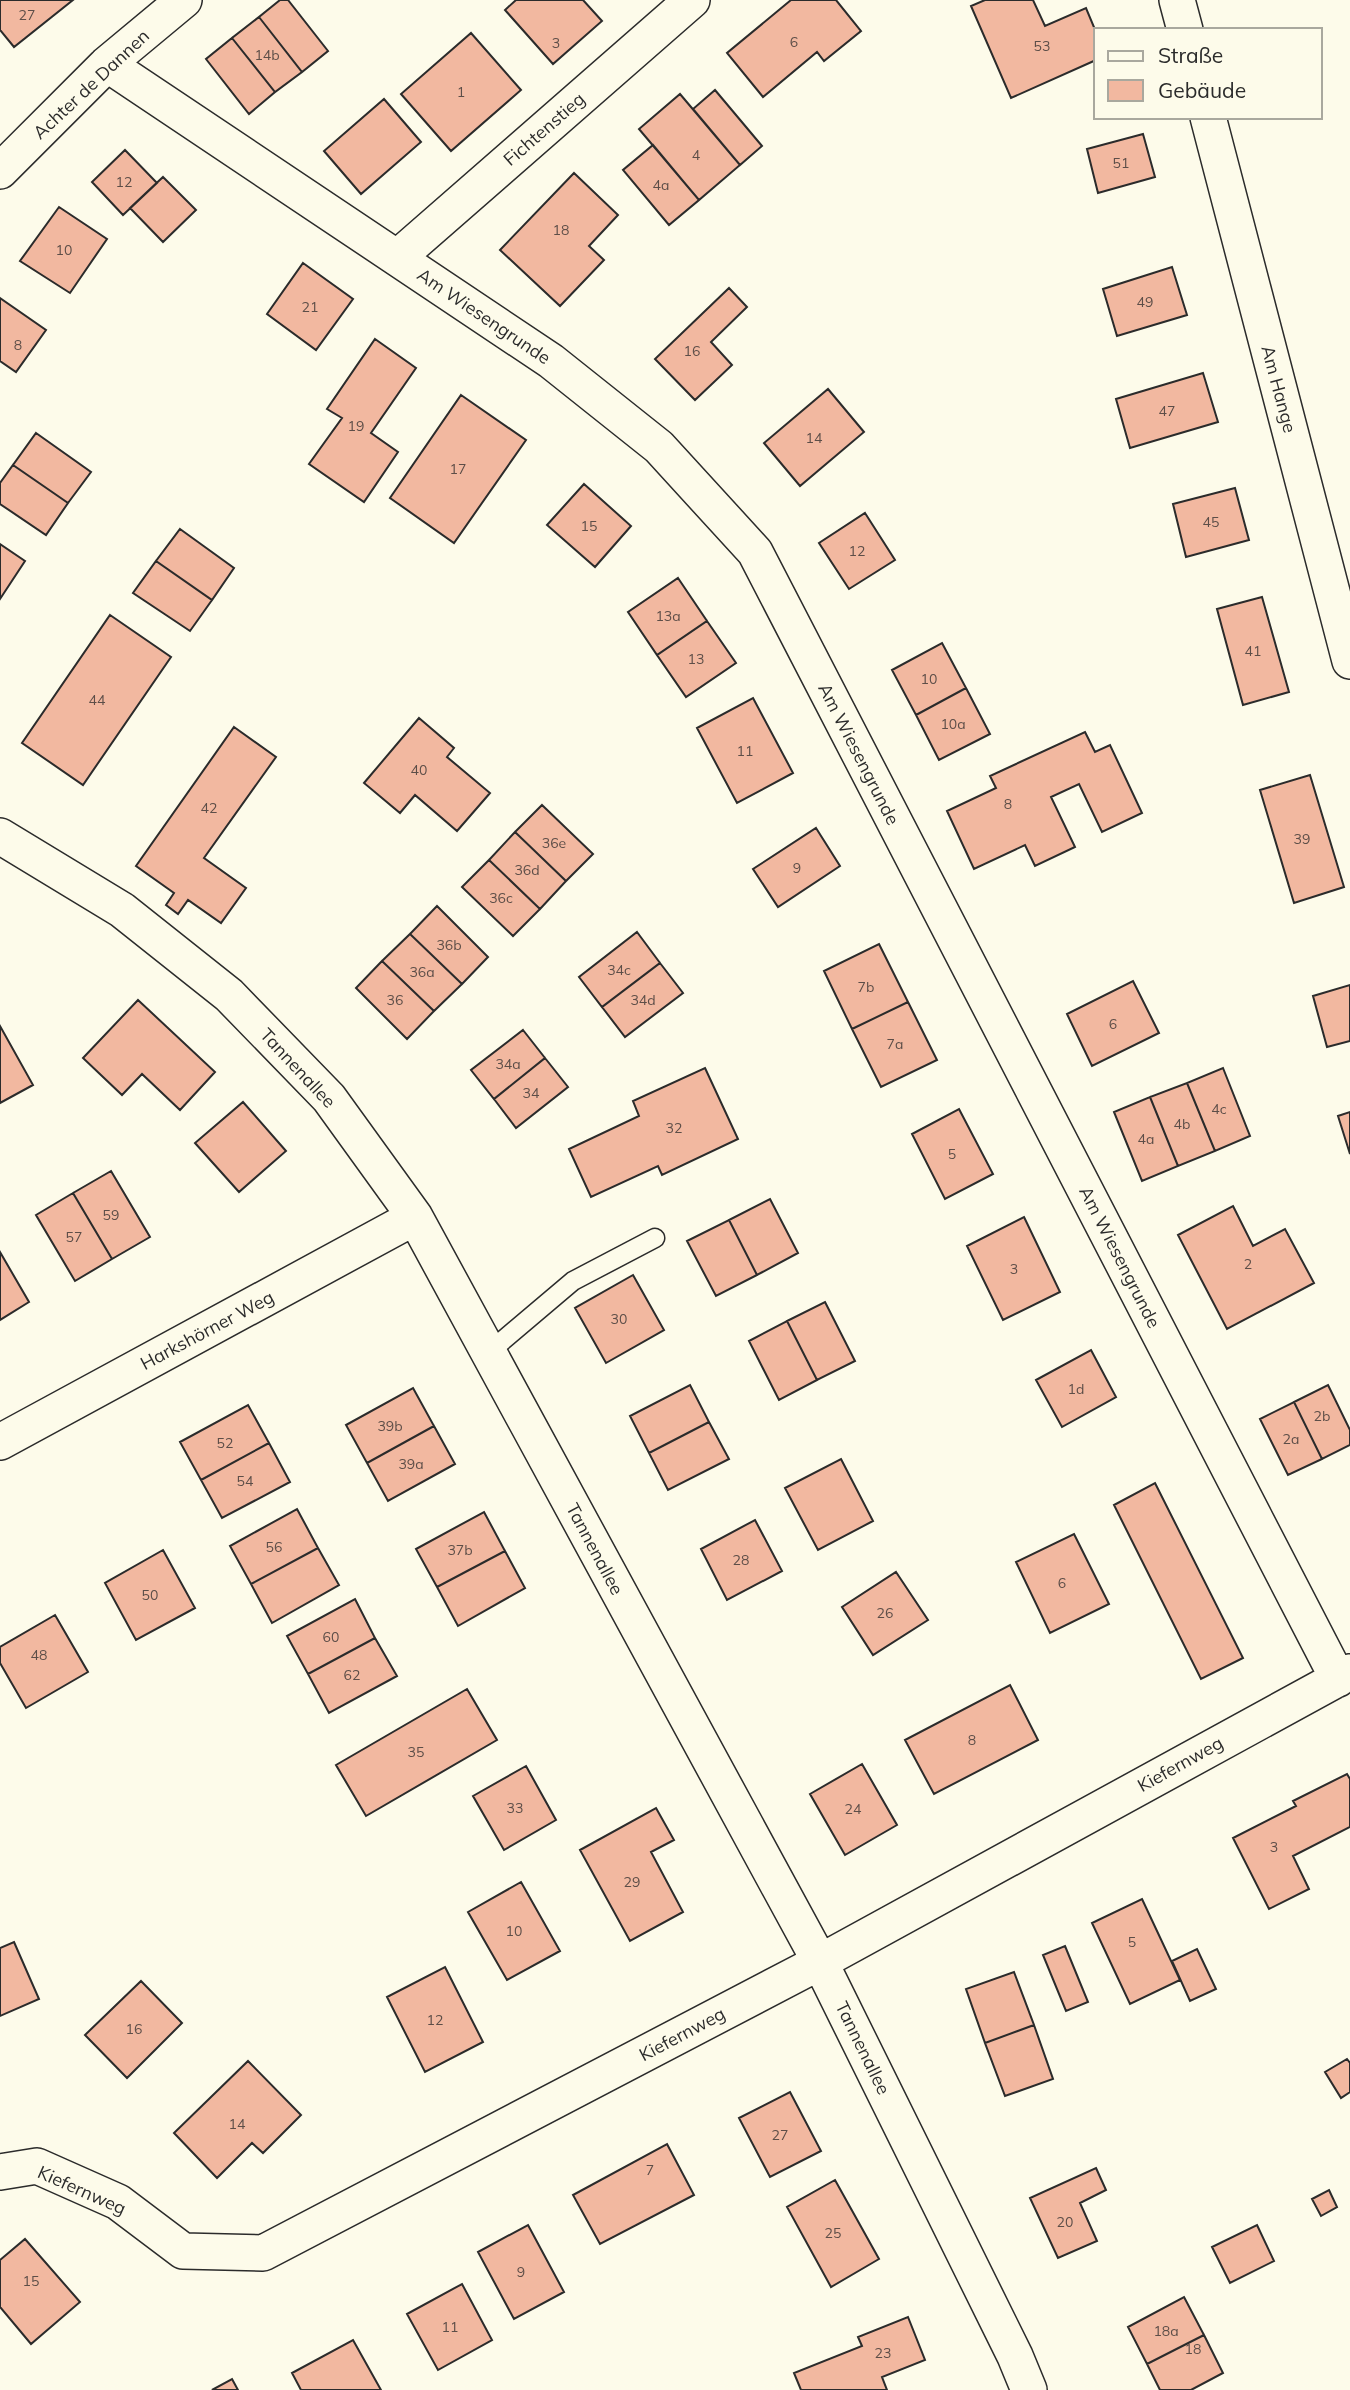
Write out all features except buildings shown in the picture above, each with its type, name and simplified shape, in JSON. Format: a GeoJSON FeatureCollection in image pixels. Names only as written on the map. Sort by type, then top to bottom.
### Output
{"type":"FeatureCollection","features":[{"type":"Feature","properties":{"kind":"street","name":"Achter de Dannen"},"geometry":{"type":"LineString","coordinates":[[0,171],[107,64],[184,0]]}},
{"type":"Feature","properties":{"kind":"street","name":"Fichtenstieg"},"geometry":{"type":"LineString","coordinates":[[397,258],[692,0]]}},
{"type":"Feature","properties":{"kind":"street"},"geometry":{"type":"LineString","coordinates":[[1177,0],[1184,28]]}},
{"type":"Feature","properties":{"kind":"street","name":"Am Wiesengrunde"},"geometry":{"type":"LineString","coordinates":[[107,64],[551,361],[659,447],[755,552],[1344,1675]]}},
{"type":"Feature","properties":{"kind":"street","name":"Am Hange"},"geometry":{"type":"LineString","coordinates":[[1209,119],[1350,661]]}},
{"type":"Feature","properties":{"kind":"street","name":"Tannenallee"},"geometry":{"type":"LineString","coordinates":[[0,836],[122,910],[229,995],[329,1098],[415,1217],[820,1962],[1015,2356],[1029,2390]]}},
{"type":"Feature","properties":{"kind":"street","name":"Harkshörner Weg"},"geometry":{"type":"LineString","coordinates":[[0,1442],[415,1217]]}},
{"type":"Feature","properties":{"kind":"street","name":"Kiefernweg"},"geometry":{"type":"LineString","coordinates":[[0,2172],[37,2166],[118,2202],[183,2251],[263,2253],[820,1962],[1344,1675]]}},
{"type":"Feature","properties":{"kind":"lane"},"geometry":{"type":"LineString","coordinates":[[488,1353],[573,1280],[655,1238]]}}]}
